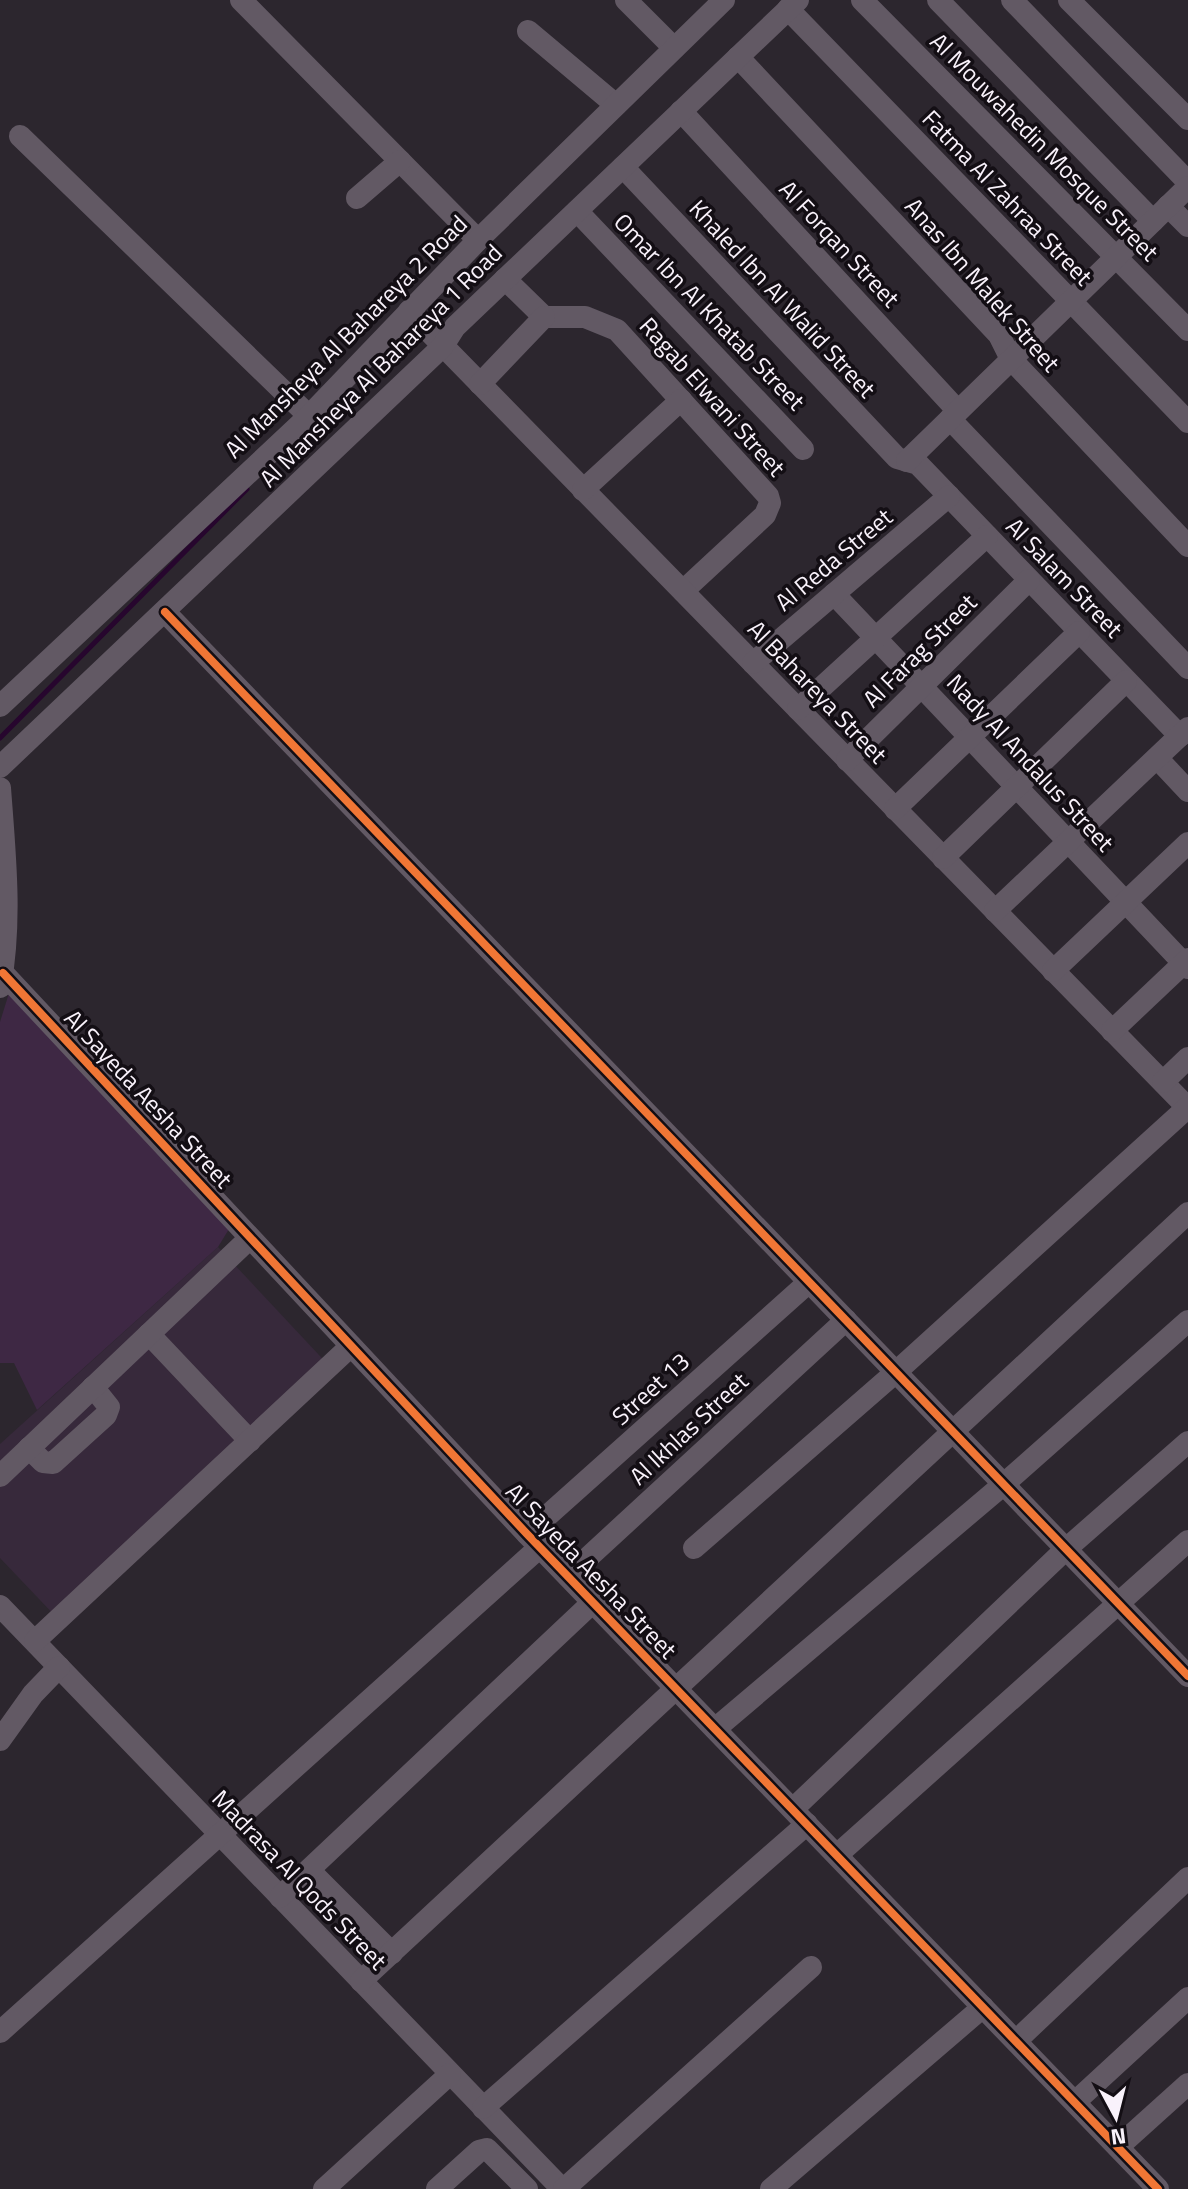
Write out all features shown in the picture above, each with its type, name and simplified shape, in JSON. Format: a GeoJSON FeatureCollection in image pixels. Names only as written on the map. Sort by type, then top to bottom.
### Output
{"type":"FeatureCollection","features":[{"type":"Feature","properties":{"kind":"street"},"geometry":{"type":"LineString","coordinates":[[241,0],[478,240]]}},
{"type":"Feature","properties":{"kind":"street"},"geometry":{"type":"LineString","coordinates":[[626,0],[674,48]]}},
{"type":"Feature","properties":{"kind":"street","name":"Al Mansheya Al Bahareya 2 Road"},"geometry":{"type":"LineString","coordinates":[[0,706],[309,416],[478,240],[724,0]]}},
{"type":"Feature","properties":{"kind":"street","name":"Al Mouwahedin Mosque Street"},"geometry":{"type":"LineString","coordinates":[[862,0],[1188,330]]}},
{"type":"Feature","properties":{"kind":"street"},"geometry":{"type":"LineString","coordinates":[[938,0],[1161,214],[1188,226]]}},
{"type":"Feature","properties":{"kind":"street"},"geometry":{"type":"LineString","coordinates":[[907,461],[1188,185],[1012,0]]}},
{"type":"Feature","properties":{"kind":"street"},"geometry":{"type":"LineString","coordinates":[[1069,0],[1188,119]]}},
{"type":"Feature","properties":{"kind":"street","name":"Al Mansheya Al Bahareya 1 Road"},"geometry":{"type":"LineString","coordinates":[[0,767],[443,346],[455,327],[793,4]]}},
{"type":"Feature","properties":{"kind":"street","name":"Fatma Al Zahraa Street"},"geometry":{"type":"LineString","coordinates":[[793,4],[1188,422]]}},
{"type":"Feature","properties":{"kind":"street"},"geometry":{"type":"LineString","coordinates":[[528,31],[616,105]]}},
{"type":"Feature","properties":{"kind":"street","name":"Anas Ibn Malek Street"},"geometry":{"type":"LineString","coordinates":[[738,57],[999,335],[1011,359],[1188,546]]}},
{"type":"Feature","properties":{"kind":"street","name":"Al Forqan Street"},"geometry":{"type":"LineString","coordinates":[[681,111],[954,415],[1188,668]]}},
{"type":"Feature","properties":{"kind":"street"},"geometry":{"type":"LineString","coordinates":[[20,136],[309,416]]}},
{"type":"Feature","properties":{"kind":"street"},"geometry":{"type":"LineString","coordinates":[[357,198],[400,161]]}},
{"type":"Feature","properties":{"kind":"street","name":"Khaled Ibn Al Walid Street"},"geometry":{"type":"LineString","coordinates":[[623,167],[897,458],[907,461]]}},
{"type":"Feature","properties":{"kind":"street","name":"Omar Ibn Al Khatab Street"},"geometry":{"type":"LineString","coordinates":[[577,211],[803,449]]}},
{"type":"Feature","properties":{"kind":"street"},"geometry":{"type":"LineString","coordinates":[[480,384],[544,317],[505,279]]}},
{"type":"Feature","properties":{"kind":"street","name":"Al Bahareya Street"},"geometry":{"type":"LineString","coordinates":[[409,311],[1188,1108]]}},
{"type":"Feature","properties":{"kind":"street","name":"Ragab Elwani Street"},"geometry":{"type":"LineString","coordinates":[[544,317],[585,317],[613,327],[764,491],[770,503],[765,515],[683,591]]}},
{"type":"Feature","properties":{"kind":"street"},"geometry":{"type":"LineString","coordinates":[[583,490],[681,400]]}},
{"type":"Feature","properties":{"kind":"street","name":"Al Salam Street"},"geometry":{"type":"LineString","coordinates":[[907,461],[918,464],[1126,681],[1184,732]]}},
{"type":"Feature","properties":{"kind":"street","name":"Al Reda Street"},"geometry":{"type":"LineString","coordinates":[[753,663],[949,496]]}},
{"type":"Feature","properties":{"kind":"street"},"geometry":{"type":"LineString","coordinates":[[798,709],[987,536]]}},
{"type":"Feature","properties":{"kind":"street","name":"Al Farag Street"},"geometry":{"type":"LineString","coordinates":[[847,760],[1029,580]]}},
{"type":"Feature","properties":{"kind":"street","name":"Nady Al Andalus Street"},"geometry":{"type":"LineString","coordinates":[[834,594],[1186,963]]}},
{"type":"Feature","properties":{"kind":"street"},"geometry":{"type":"LineString","coordinates":[[165,612],[1188,1676]]}},
{"type":"Feature","properties":{"kind":"street"},"geometry":{"type":"LineString","coordinates":[[895,809],[1079,632]]}},
{"type":"Feature","properties":{"kind":"street"},"geometry":{"type":"LineString","coordinates":[[943,858],[1126,681]]}},
{"type":"Feature","properties":{"kind":"street"},"geometry":{"type":"LineString","coordinates":[[995,911],[1184,732]]}},
{"type":"Feature","properties":{"kind":"street"},"geometry":{"type":"LineString","coordinates":[[1157,758],[1188,791]]}},
{"type":"Feature","properties":{"kind":"street"},"geometry":{"type":"LineString","coordinates":[[0,788],[7,936],[1,980]]}},
{"type":"Feature","properties":{"kind":"street"},"geometry":{"type":"LineString","coordinates":[[1053,971],[1188,843]]}},
{"type":"Feature","properties":{"kind":"street"},"geometry":{"type":"LineString","coordinates":[[1112,1031],[1186,963]]}},
{"type":"Feature","properties":{"kind":"street","name":"Al Sayeda Aesha Street"},"geometry":{"type":"LineString","coordinates":[[1,980],[250,1238],[533,1541],[1158,2189]]}},
{"type":"Feature","properties":{"kind":"street"},"geometry":{"type":"LineString","coordinates":[[1163,1082],[1188,1058]]}},
{"type":"Feature","properties":{"kind":"street"},"geometry":{"type":"LineString","coordinates":[[694,1548],[896,1372],[1188,1108]]}},
{"type":"Feature","properties":{"kind":"street"},"geometry":{"type":"LineString","coordinates":[[361,1981],[1188,1213]]}},
{"type":"Feature","properties":{"kind":"street"},"geometry":{"type":"LineString","coordinates":[[0,1476],[29,1448],[43,1462],[53,1463],[106,1415],[109,1407],[93,1387],[250,1238]]}},
{"type":"Feature","properties":{"kind":"street","name":"Street 13"},"geometry":{"type":"LineString","coordinates":[[0,2032],[219,1833],[809,1282]]}},
{"type":"Feature","properties":{"kind":"street","name":"Al Ikhlas Street"},"geometry":{"type":"LineString","coordinates":[[568,1576],[846,1320]]}},
{"type":"Feature","properties":{"kind":"street"},"geometry":{"type":"LineString","coordinates":[[715,1729],[1004,1484],[1188,1321]]}},
{"type":"Feature","properties":{"kind":"street"},"geometry":{"type":"LineString","coordinates":[[149,1334],[250,1441]]}},
{"type":"Feature","properties":{"kind":"street"},"geometry":{"type":"LineString","coordinates":[[35,1641],[351,1346]]}},
{"type":"Feature","properties":{"kind":"street"},"geometry":{"type":"LineString","coordinates":[[483,2108],[800,1817],[1066,1549],[1188,1442]]}},
{"type":"Feature","properties":{"kind":"street"},"geometry":{"type":"LineString","coordinates":[[837,1855],[1188,1541]]}},
{"type":"Feature","properties":{"kind":"street"},"geometry":{"type":"LineString","coordinates":[[280,1897],[593,1602]]}},
{"type":"Feature","properties":{"kind":"street","name":"Madrasa Al Qods Street"},"geometry":{"type":"LineString","coordinates":[[0,1606],[563,2189]]}},
{"type":"Feature","properties":{"kind":"street"},"geometry":{"type":"LineString","coordinates":[[0,1740],[33,1694],[59,1667]]}},
{"type":"Feature","properties":{"kind":"street"},"geometry":{"type":"LineString","coordinates":[[309,1870],[392,1953]]}},
{"type":"Feature","properties":{"kind":"street"},"geometry":{"type":"LineString","coordinates":[[1016,2041],[1188,1878]]}},
{"type":"Feature","properties":{"kind":"street"},"geometry":{"type":"LineString","coordinates":[[563,2189],[811,1967]]}},
{"type":"Feature","properties":{"kind":"street"},"geometry":{"type":"LineString","coordinates":[[1075,2102],[1188,1998]]}},
{"type":"Feature","properties":{"kind":"street"},"geometry":{"type":"LineString","coordinates":[[771,2189],[983,2007]]}},
{"type":"Feature","properties":{"kind":"street"},"geometry":{"type":"LineString","coordinates":[[324,2189],[450,2074]]}},
{"type":"Feature","properties":{"kind":"street"},"geometry":{"type":"LineString","coordinates":[[1118,2147],[1188,2084]]}},
{"type":"Feature","properties":{"kind":"street"},"geometry":{"type":"LineString","coordinates":[[437,2189],[483,2149],[491,2150],[527,2189]]}},
{"type":"Feature","properties":{"kind":"street"},"geometry":{"type":"LineString","coordinates":[[508,2168],[524,2152]]}},
{"type":"Feature","properties":{"kind":"shaded area"},"geometry":{"type":"Polygon","coordinates":[[[9,993],[229,1229],[218,1247],[37,1410],[14,1363],[0,1363],[0,1022],[9,993]]]}},
{"type":"Feature","properties":{"kind":"shaded area"},"geometry":{"type":"Polygon","coordinates":[[[218,1247],[334,1371],[59,1620],[0,1558],[0,1444],[218,1247]]]}},
{"type":"Feature","properties":{"kind":"waterway"},"geometry":{"type":"LineString","coordinates":[[0,738],[247,489]]}},
{"type":"Feature","properties":{"kind":"cycle path"},"geometry":{"type":"LineString","coordinates":[[165,612],[1188,1676]]}},
{"type":"Feature","properties":{"kind":"cycle path"},"geometry":{"type":"LineString","coordinates":[[3,973],[527,1534],[1158,2189]]}}]}
